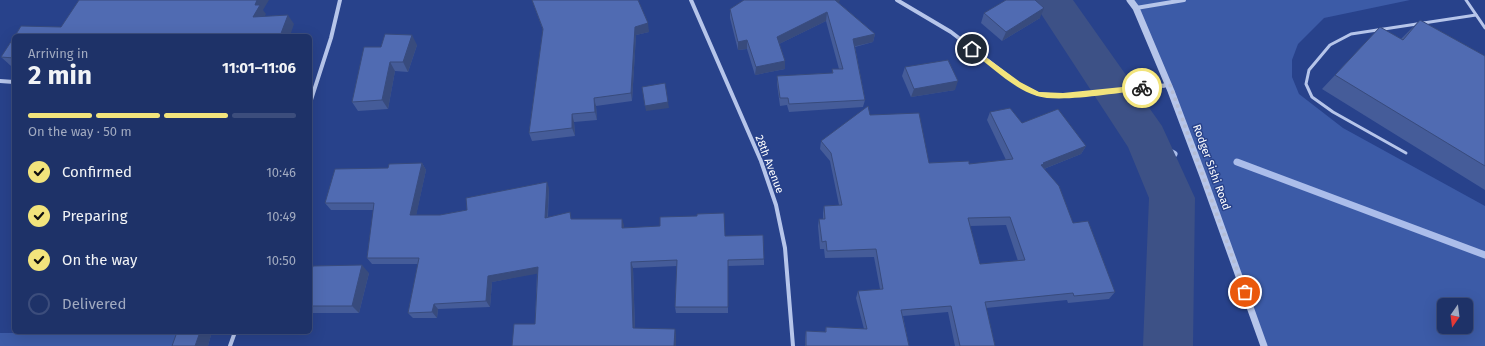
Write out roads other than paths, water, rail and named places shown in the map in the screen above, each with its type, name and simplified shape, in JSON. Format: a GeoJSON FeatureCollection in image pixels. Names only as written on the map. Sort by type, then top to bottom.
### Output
{"type":"FeatureCollection","features":[{"type":"Feature","properties":{"kind":"street"},"geometry":{"type":"LineString","coordinates":[[312,97],[331,38],[340,0]]}},
{"type":"Feature","properties":{"kind":"street","name":"28th Avenue"},"geometry":{"type":"LineString","coordinates":[[691,0],[761,161],[776,205],[785,248],[793,346]]}},
{"type":"Feature","properties":{"kind":"street"},"geometry":{"type":"LineString","coordinates":[[897,0],[951,32],[1018,84],[1038,94],[1063,96],[1170,85]]}},
{"type":"Feature","properties":{"kind":"street","name":"Rodger Sishi Road"},"geometry":{"type":"LineString","coordinates":[[1130,0],[1136,8],[1170,85],[1236,264],[1264,346]]}},
{"type":"Feature","properties":{"kind":"street"},"geometry":{"type":"LineString","coordinates":[[1136,8],[1184,0]]}},
{"type":"Feature","properties":{"kind":"street"},"geometry":{"type":"LineString","coordinates":[[0,81],[12,82]]}},
{"type":"Feature","properties":{"kind":"street"},"geometry":{"type":"LineString","coordinates":[[230,346],[234,334]]}},
{"type":"Feature","properties":{"kind":"lane"},"geometry":{"type":"LineString","coordinates":[[1466,0],[1485,28]]}},
{"type":"Feature","properties":{"kind":"lane"},"geometry":{"type":"LineString","coordinates":[[1406,153],[1333,112],[1312,97],[1306,84],[1309,70],[1330,45],[1351,34],[1476,15]]}},
{"type":"Feature","properties":{"kind":"waterway"},"geometry":{"type":"LineString","coordinates":[[1052,0],[1146,139],[1172,198],[1168,346]]}},
{"type":"Feature","properties":{"kind":"waterway"},"geometry":{"type":"LineString","coordinates":[[1146,139],[1174,154]]}},
{"type":"Feature","properties":{"kind":"waterway"},"geometry":{"type":"LineString","coordinates":[[1237,162],[1485,255]]}}]}
